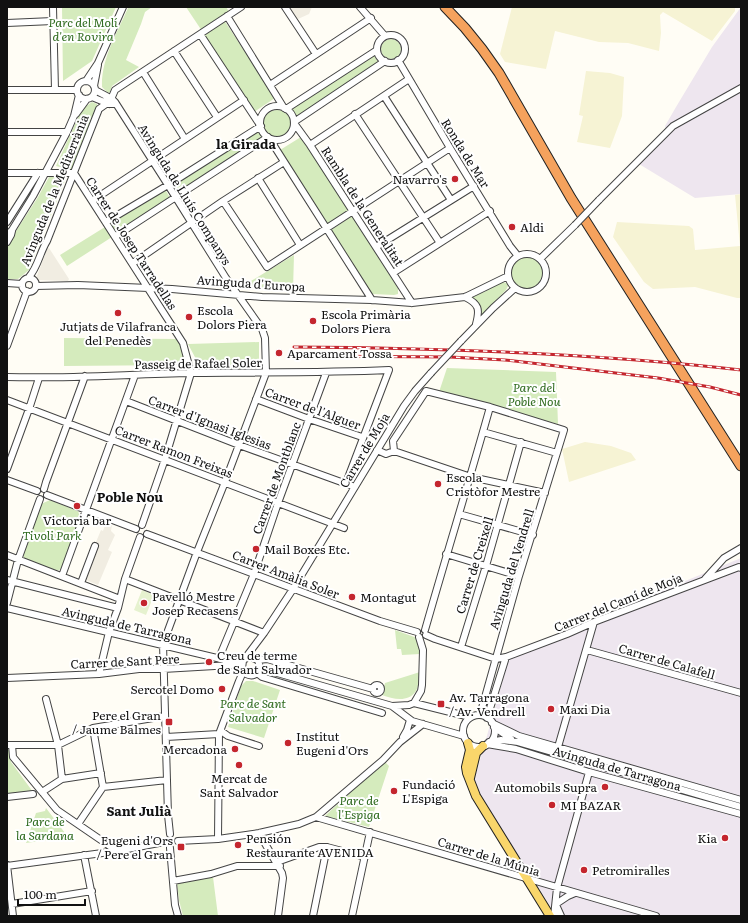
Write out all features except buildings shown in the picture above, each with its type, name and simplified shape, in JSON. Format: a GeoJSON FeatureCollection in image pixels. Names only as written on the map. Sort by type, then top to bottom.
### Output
{"type":"FeatureCollection","features":[{"type":"Feature","properties":{"kind":"highway"},"geometry":{"type":"LineString","coordinates":[[445,7],[482,48],[499,73],[572,198],[741,466]]}},
{"type":"Feature","properties":{"kind":"main road"},"geometry":{"type":"LineString","coordinates":[[466,739],[470,750],[466,768],[468,779],[476,796],[550,916]]}},
{"type":"Feature","properties":{"kind":"main road"},"geometry":{"type":"LineString","coordinates":[[471,785],[471,772],[475,757],[478,750],[486,744]]}},
{"type":"Feature","properties":{"kind":"street"},"geometry":{"type":"LineString","coordinates":[[53,7],[54,90]]}},
{"type":"Feature","properties":{"kind":"street"},"geometry":{"type":"LineString","coordinates":[[7,242],[11,235],[9,232],[46,173],[67,132],[74,116],[81,83],[86,81],[98,63],[124,7]]}},
{"type":"Feature","properties":{"kind":"street"},"geometry":{"type":"LineString","coordinates":[[107,101],[115,90],[241,7]]}},
{"type":"Feature","properties":{"kind":"street"},"geometry":{"type":"LineString","coordinates":[[285,7],[316,54]]}},
{"type":"Feature","properties":{"kind":"street"},"geometry":{"type":"LineString","coordinates":[[360,7],[385,36]]}},
{"type":"Feature","properties":{"kind":"street"},"geometry":{"type":"LineString","coordinates":[[227,16],[285,109],[291,114],[294,122],[291,133],[283,139],[274,140],[268,138]]}},
{"type":"Feature","properties":{"kind":"street"},"geometry":{"type":"LineString","coordinates":[[270,85],[371,18]]}},
{"type":"Feature","properties":{"kind":"street"},"geometry":{"type":"LineString","coordinates":[[7,23],[53,21]]}},
{"type":"Feature","properties":{"kind":"street"},"geometry":{"type":"LineString","coordinates":[[200,34],[372,300]]}},
{"type":"Feature","properties":{"kind":"street"},"geometry":{"type":"LineString","coordinates":[[385,36],[395,36],[402,41],[404,49],[401,58],[392,63],[379,57],[377,50],[379,41],[385,36]]}},
{"type":"Feature","properties":{"kind":"street"},"geometry":{"type":"LineString","coordinates":[[106,222],[168,185],[260,125],[266,111],[274,107],[285,109],[377,50]]}},
{"type":"Feature","properties":{"kind":"street"},"geometry":{"type":"LineString","coordinates":[[174,51],[217,117]]}},
{"type":"Feature","properties":{"kind":"street","name":"Ronda de Mar"},"geometry":{"type":"LineString","coordinates":[[398,60],[450,148],[510,246],[518,256]]}},
{"type":"Feature","properties":{"kind":"street"},"geometry":{"type":"LineString","coordinates":[[294,122],[385,61]]}},
{"type":"Feature","properties":{"kind":"street"},"geometry":{"type":"LineString","coordinates":[[74,116],[90,98],[94,88],[98,63]]}},
{"type":"Feature","properties":{"kind":"street"},"geometry":{"type":"LineString","coordinates":[[144,72],[185,139]]}},
{"type":"Feature","properties":{"kind":"street"},"geometry":{"type":"LineString","coordinates":[[310,145],[409,79]]}},
{"type":"Feature","properties":{"kind":"street"},"geometry":{"type":"LineString","coordinates":[[86,81],[91,82],[94,88]]}},
{"type":"Feature","properties":{"kind":"street","name":"Avinguda de Lluís Companys"},"geometry":{"type":"LineString","coordinates":[[94,88],[120,112]]}},
{"type":"Feature","properties":{"kind":"street"},"geometry":{"type":"LineString","coordinates":[[540,259],[673,126],[741,88]]}},
{"type":"Feature","properties":{"kind":"street"},"geometry":{"type":"LineString","coordinates":[[7,90],[54,90],[78,93],[84,99],[90,98]]}},
{"type":"Feature","properties":{"kind":"street"},"geometry":{"type":"LineString","coordinates":[[384,96],[451,200]]}},
{"type":"Feature","properties":{"kind":"street","name":"Avinguda de Lluís Companys"},"geometry":{"type":"LineString","coordinates":[[90,98],[107,101]]}},
{"type":"Feature","properties":{"kind":"street","name":"Avinguda de la Mediterrània"},"geometry":{"type":"LineString","coordinates":[[90,98],[97,102],[99,109]]}},
{"type":"Feature","properties":{"kind":"street"},"geometry":{"type":"LineString","coordinates":[[92,201],[244,100]]}},
{"type":"Feature","properties":{"kind":"street","name":"Avinguda de la Mediterrània"},"geometry":{"type":"LineString","coordinates":[[29,277],[47,241],[99,109],[106,104],[107,101],[116,104]]}},
{"type":"Feature","properties":{"kind":"street","name":"Avinguda de Lluís Companys"},"geometry":{"type":"LineString","coordinates":[[116,104],[237,294],[264,333],[266,373]]}},
{"type":"Feature","properties":{"kind":"street"},"geometry":{"type":"LineString","coordinates":[[355,114],[400,180],[440,243]]}},
{"type":"Feature","properties":{"kind":"street","name":"Rambla de la Generalitat"},"geometry":{"type":"LineString","coordinates":[[294,122],[412,303]]}},
{"type":"Feature","properties":{"kind":"street"},"geometry":{"type":"LineString","coordinates":[[7,132],[67,132]]}},
{"type":"Feature","properties":{"kind":"street"},"geometry":{"type":"LineString","coordinates":[[116,236],[268,138]]}},
{"type":"Feature","properties":{"kind":"street"},"geometry":{"type":"LineString","coordinates":[[223,201],[267,267],[450,148]]}},
{"type":"Feature","properties":{"kind":"street","name":"Carrer de Josep Tarradellas"},"geometry":{"type":"LineString","coordinates":[[53,159],[56,168],[61,171],[75,173]]}},
{"type":"Feature","properties":{"kind":"street"},"geometry":{"type":"LineString","coordinates":[[133,262],[191,222],[284,162]]}},
{"type":"Feature","properties":{"kind":"street","name":"Carrer de Josep Tarradellas"},"geometry":{"type":"LineString","coordinates":[[7,173],[75,173]]}},
{"type":"Feature","properties":{"kind":"street"},"geometry":{"type":"LineString","coordinates":[[7,222],[38,173]]}},
{"type":"Feature","properties":{"kind":"street","name":"Carrer de Josep Tarradellas"},"geometry":{"type":"LineString","coordinates":[[75,173],[133,262],[183,343],[191,373]]}},
{"type":"Feature","properties":{"kind":"street"},"geometry":{"type":"LineString","coordinates":[[258,178],[300,245]]}},
{"type":"Feature","properties":{"kind":"street"},"geometry":{"type":"LineString","coordinates":[[376,247],[474,186]]}},
{"type":"Feature","properties":{"kind":"street"},"geometry":{"type":"LineString","coordinates":[[393,273],[490,212]]}},
{"type":"Feature","properties":{"kind":"street"},"geometry":{"type":"LineString","coordinates":[[530,254],[540,259],[546,270],[544,283],[534,292],[520,292],[509,281],[508,270],[510,264],[518,256],[530,254]]}},
{"type":"Feature","properties":{"kind":"street","name":"Avinguda d'Europa"},"geometry":{"type":"LineString","coordinates":[[36,286],[78,285],[172,289],[262,297],[372,300],[412,303],[464,297],[508,276]]}},
{"type":"Feature","properties":{"kind":"street"},"geometry":{"type":"LineString","coordinates":[[22,284],[24,280],[29,277],[34,279],[36,286],[33,290],[27,291]]}},
{"type":"Feature","properties":{"kind":"street"},"geometry":{"type":"LineString","coordinates":[[7,283],[22,284]]}},
{"type":"Feature","properties":{"kind":"street"},"geometry":{"type":"LineString","coordinates":[[22,284],[24,290],[27,291]]}},
{"type":"Feature","properties":{"kind":"street","name":"Carrer de Moja"},"geometry":{"type":"LineString","coordinates":[[218,839],[220,732],[243,666],[257,642],[293,589],[355,486],[380,452],[404,406],[414,391],[493,308],[515,288]]}},
{"type":"Feature","properties":{"kind":"street"},"geometry":{"type":"LineString","coordinates":[[7,346],[27,291]]}},
{"type":"Feature","properties":{"kind":"street"},"geometry":{"type":"LineString","coordinates":[[464,297],[476,304],[478,308],[479,314],[476,326]]}},
{"type":"Feature","properties":{"kind":"street","name":"Passeig de Rafael Soler"},"geometry":{"type":"LineString","coordinates":[[7,376],[39,378],[191,373],[326,373],[389,370],[362,437]]}},
{"type":"Feature","properties":{"kind":"street"},"geometry":{"type":"LineString","coordinates":[[136,529],[138,526],[142,525],[165,459],[191,373]]}},
{"type":"Feature","properties":{"kind":"street"},"geometry":{"type":"LineString","coordinates":[[170,834],[168,815],[163,644],[197,552],[226,482],[266,373]]}},
{"type":"Feature","properties":{"kind":"street","name":"Carrer de Montblanc"},"geometry":{"type":"LineString","coordinates":[[219,658],[254,574],[278,503],[326,373]]}},
{"type":"Feature","properties":{"kind":"street"},"geometry":{"type":"LineString","coordinates":[[62,576],[135,375]]}},
{"type":"Feature","properties":{"kind":"street"},"geometry":{"type":"LineString","coordinates":[[7,603],[10,581],[40,499],[44,499],[68,422],[85,376]]}},
{"type":"Feature","properties":{"kind":"street"},"geometry":{"type":"LineString","coordinates":[[7,469],[39,378]]}},
{"type":"Feature","properties":{"kind":"street"},"geometry":{"type":"LineString","coordinates":[[394,451],[393,441],[426,391],[490,407],[471,477],[446,554],[425,633],[423,638],[418,635]]}},
{"type":"Feature","properties":{"kind":"street","name":"Carrer de l'Alguer"},"geometry":{"type":"LineString","coordinates":[[256,399],[362,437]]}},
{"type":"Feature","properties":{"kind":"street","name":"Carrer Ramon Freixas"},"geometry":{"type":"LineString","coordinates":[[7,400],[344,528]]}},
{"type":"Feature","properties":{"kind":"street","name":"Carrer d'Ignasi Iglesias"},"geometry":{"type":"LineString","coordinates":[[126,402],[239,445],[355,486]]}},
{"type":"Feature","properties":{"kind":"street","name":"Avinguda del Vendrell"},"geometry":{"type":"LineString","coordinates":[[480,715],[519,576],[533,535],[564,430],[490,407]]}},
{"type":"Feature","properties":{"kind":"street"},"geometry":{"type":"LineString","coordinates":[[483,432],[557,453]]}},
{"type":"Feature","properties":{"kind":"street"},"geometry":{"type":"LineString","coordinates":[[346,483],[362,437]]}},
{"type":"Feature","properties":{"kind":"street","name":"Carrer de Creixell"},"geometry":{"type":"LineString","coordinates":[[460,647],[486,566],[521,442]]}},
{"type":"Feature","properties":{"kind":"street"},"geometry":{"type":"LineString","coordinates":[[380,452],[386,454],[394,451],[471,477],[545,493]]}},
{"type":"Feature","properties":{"kind":"street"},"geometry":{"type":"LineString","coordinates":[[7,480],[37,491],[40,488],[86,510],[136,529]]}},
{"type":"Feature","properties":{"kind":"street"},"geometry":{"type":"LineString","coordinates":[[37,491],[37,496],[40,499]]}},
{"type":"Feature","properties":{"kind":"street"},"geometry":{"type":"LineString","coordinates":[[459,514],[533,535]]}},
{"type":"Feature","properties":{"kind":"street"},"geometry":{"type":"LineString","coordinates":[[140,537],[147,534],[147,528],[142,525]]}},
{"type":"Feature","properties":{"kind":"street"},"geometry":{"type":"LineString","coordinates":[[136,529],[136,534],[140,537]]}},
{"type":"Feature","properties":{"kind":"street","name":"Carrer Amàlia Soler"},"geometry":{"type":"LineString","coordinates":[[147,534],[418,635]]}},
{"type":"Feature","properties":{"kind":"street"},"geometry":{"type":"LineString","coordinates":[[99,674],[108,632],[118,608],[125,579],[140,537]]}},
{"type":"Feature","properties":{"kind":"street"},"geometry":{"type":"LineString","coordinates":[[81,583],[95,546]]}},
{"type":"Feature","properties":{"kind":"street"},"geometry":{"type":"LineString","coordinates":[[704,580],[724,558],[741,548]]}},
{"type":"Feature","properties":{"kind":"street"},"geometry":{"type":"LineString","coordinates":[[446,554],[519,576]]}},
{"type":"Feature","properties":{"kind":"street"},"geometry":{"type":"LineString","coordinates":[[7,555],[120,599]]}},
{"type":"Feature","properties":{"kind":"street","name":"Carrer del Camí de Moja"},"geometry":{"type":"LineString","coordinates":[[506,657],[740,567]]}},
{"type":"Feature","properties":{"kind":"street"},"geometry":{"type":"LineString","coordinates":[[125,579],[264,633]]}},
{"type":"Feature","properties":{"kind":"street"},"geometry":{"type":"LineString","coordinates":[[10,581],[118,608]]}},
{"type":"Feature","properties":{"kind":"street","name":"Avinguda de Tarragona"},"geometry":{"type":"LineString","coordinates":[[7,608],[163,644],[219,658],[243,666]]}},
{"type":"Feature","properties":{"kind":"street"},"geometry":{"type":"LineString","coordinates":[[558,747],[594,622]]}},
{"type":"Feature","properties":{"kind":"street"},"geometry":{"type":"LineString","coordinates":[[425,633],[434,639],[496,658],[506,657],[487,718]]}},
{"type":"Feature","properties":{"kind":"street"},"geometry":{"type":"LineString","coordinates":[[400,742],[407,730],[408,718],[406,711],[421,691],[423,650],[418,635]]}},
{"type":"Feature","properties":{"kind":"street"},"geometry":{"type":"LineString","coordinates":[[257,642],[257,659],[259,671],[262,677],[382,713]]}},
{"type":"Feature","properties":{"kind":"street","name":"Carrer de Calafell"},"geometry":{"type":"LineString","coordinates":[[587,650],[741,693]]}},
{"type":"Feature","properties":{"kind":"street"},"geometry":{"type":"LineString","coordinates":[[372,689],[266,659],[250,657],[243,666],[248,676],[259,671],[392,706],[412,704],[470,717],[480,715],[487,718],[493,725],[494,735],[486,744],[478,746],[466,739],[408,718],[392,706]]}},
{"type":"Feature","properties":{"kind":"street","name":"Carrer de Sant Pere"},"geometry":{"type":"LineString","coordinates":[[7,678],[99,674],[139,669],[232,665],[243,666]]}},
{"type":"Feature","properties":{"kind":"street"},"geometry":{"type":"LineString","coordinates":[[46,699],[58,745],[62,779]]}},
{"type":"Feature","properties":{"kind":"street"},"geometry":{"type":"LineString","coordinates":[[117,851],[56,810],[13,757],[10,745],[58,745],[93,728],[165,716]]}},
{"type":"Feature","properties":{"kind":"street"},"geometry":{"type":"LineString","coordinates":[[466,739],[464,726],[470,717]]}},
{"type":"Feature","properties":{"kind":"street"},"geometry":{"type":"LineString","coordinates":[[178,841],[218,839],[259,833],[299,824],[316,816],[383,760],[400,742],[423,724]]}},
{"type":"Feature","properties":{"kind":"street","name":"Avinguda de Tarragona"},"geometry":{"type":"LineString","coordinates":[[493,725],[519,736],[741,800]]}},
{"type":"Feature","properties":{"kind":"street","name":"Avinguda de Tarragona"},"geometry":{"type":"LineString","coordinates":[[493,725],[507,737],[518,742],[741,807]]}},
{"type":"Feature","properties":{"kind":"street"},"geometry":{"type":"LineString","coordinates":[[78,824],[103,786],[93,728]]}},
{"type":"Feature","properties":{"kind":"street"},"geometry":{"type":"LineString","coordinates":[[166,737],[220,732],[260,746]]}},
{"type":"Feature","properties":{"kind":"street","name":"Avinguda de Tarragona"},"geometry":{"type":"LineString","coordinates":[[486,744],[501,740],[518,742]]}},
{"type":"Feature","properties":{"kind":"street","name":"Avinguda de Tarragona"},"geometry":{"type":"LineString","coordinates":[[486,744],[516,749],[589,772],[741,814]]}},
{"type":"Feature","properties":{"kind":"street"},"geometry":{"type":"LineString","coordinates":[[554,916],[558,888],[589,772]]}},
{"type":"Feature","properties":{"kind":"street"},"geometry":{"type":"LineString","coordinates":[[42,792],[62,779],[101,773]]}},
{"type":"Feature","properties":{"kind":"street"},"geometry":{"type":"LineString","coordinates":[[103,786],[167,780]]}},
{"type":"Feature","properties":{"kind":"street"},"geometry":{"type":"LineString","coordinates":[[7,797],[33,794]]}},
{"type":"Feature","properties":{"kind":"street","name":"Carrer de la Múnia"},"geometry":{"type":"LineString","coordinates":[[316,816],[656,916]]}},
{"type":"Feature","properties":{"kind":"street"},"geometry":{"type":"LineString","coordinates":[[352,916],[370,832]]}},
{"type":"Feature","properties":{"kind":"street"},"geometry":{"type":"LineString","coordinates":[[259,833],[278,864],[283,878],[278,916]]}},
{"type":"Feature","properties":{"kind":"street"},"geometry":{"type":"LineString","coordinates":[[170,834],[175,836],[178,841]]}},
{"type":"Feature","properties":{"kind":"street"},"geometry":{"type":"LineString","coordinates":[[164,842],[166,837],[170,834]]}},
{"type":"Feature","properties":{"kind":"street"},"geometry":{"type":"LineString","coordinates":[[170,848],[176,846],[178,841]]}},
{"type":"Feature","properties":{"kind":"street"},"geometry":{"type":"LineString","coordinates":[[13,916],[7,865],[117,851],[164,842]]}},
{"type":"Feature","properties":{"kind":"street"},"geometry":{"type":"LineString","coordinates":[[164,842],[170,848],[175,905],[178,916]]}},
{"type":"Feature","properties":{"kind":"street"},"geometry":{"type":"LineString","coordinates":[[173,880],[211,874],[238,866],[278,864],[319,847],[327,847],[365,857]]}},
{"type":"Feature","properties":{"kind":"street"},"geometry":{"type":"LineString","coordinates":[[313,916],[327,847]]}},
{"type":"Feature","properties":{"kind":"street"},"geometry":{"type":"LineString","coordinates":[[84,855],[96,916]]}},
{"type":"Feature","properties":{"kind":"street"},"geometry":{"type":"LineString","coordinates":[[12,904],[92,892]]}},
{"type":"Feature","properties":{"kind":"street"},"geometry":{"type":"LineString","coordinates":[[556,904],[575,893]]}},
{"type":"Feature","properties":{"kind":"street"},"geometry":{"type":"LineString","coordinates":[[556,904],[561,916]]}},
{"type":"Feature","properties":{"kind":"shaded area"},"geometry":{"type":"Polygon","coordinates":[[[289,7],[312,7],[309,14],[298,19],[289,7]]]}},
{"type":"Feature","properties":{"kind":"shaded area"},"geometry":{"type":"Polygon","coordinates":[[[512,7],[735,7],[735,11],[712,41],[663,12],[660,15],[661,33],[659,51],[628,43],[599,42],[555,31],[546,69],[505,62],[500,54],[512,7]]]}},
{"type":"Feature","properties":{"kind":"shaded area"},"geometry":{"type":"Polygon","coordinates":[[[741,7],[741,194],[695,198],[639,164],[667,134],[665,126],[676,107],[712,47],[741,7]]]}},
{"type":"Feature","properties":{"kind":"shaded area"},"geometry":{"type":"Polygon","coordinates":[[[586,71],[610,73],[624,77],[622,116],[610,148],[577,142],[583,116],[579,115],[586,71]]]}},
{"type":"Feature","properties":{"kind":"shaded area"},"geometry":{"type":"Polygon","coordinates":[[[741,194],[741,298],[695,287],[653,289],[644,282],[613,237],[617,222],[689,226],[693,229],[695,250],[740,246],[735,195],[741,194]]]}},
{"type":"Feature","properties":{"kind":"shaded area"},"geometry":{"type":"Polygon","coordinates":[[[49,248],[69,279],[68,281],[39,280],[37,278],[47,249],[49,248]]]}},
{"type":"Feature","properties":{"kind":"shaded area"},"geometry":{"type":"Polygon","coordinates":[[[585,442],[611,446],[631,453],[636,460],[569,482],[562,449],[585,442]]]}},
{"type":"Feature","properties":{"kind":"shaded area"},"geometry":{"type":"Polygon","coordinates":[[[106,523],[112,525],[111,531],[115,535],[108,550],[112,552],[98,585],[81,578],[101,530],[103,531],[106,523]]]}},
{"type":"Feature","properties":{"kind":"shaded area"},"geometry":{"type":"Polygon","coordinates":[[[741,558],[741,916],[556,916],[539,888],[536,889],[472,788],[510,655],[564,631],[741,558]]]}},
{"type":"Feature","properties":{"kind":"green space","name":"Parc del Molí d'en Rovira"},"geometry":{"type":"Polygon","coordinates":[[[62,7],[116,7],[92,61],[63,81],[62,7]]]}},
{"type":"Feature","properties":{"kind":"green space"},"geometry":{"type":"Polygon","coordinates":[[[129,7],[152,7],[145,12],[126,60],[139,67],[112,86],[110,92],[108,93],[102,87],[104,66],[110,46],[129,7]]]}},
{"type":"Feature","properties":{"kind":"green space"},"geometry":{"type":"Polygon","coordinates":[[[186,7],[226,7],[230,13],[202,31],[186,7]]]}},
{"type":"Feature","properties":{"kind":"green space"},"geometry":{"type":"Polygon","coordinates":[[[224,20],[275,98],[254,112],[204,34],[224,20]]]}},
{"type":"Feature","properties":{"kind":"green space"},"geometry":{"type":"Polygon","coordinates":[[[391,39],[398,42],[401,49],[398,56],[391,59],[384,56],[381,49],[384,42],[391,39]]]}},
{"type":"Feature","properties":{"kind":"green space"},"geometry":{"type":"Polygon","coordinates":[[[374,55],[379,64],[297,117],[291,108],[374,55]]]}},
{"type":"Feature","properties":{"kind":"green space"},"geometry":{"type":"Polygon","coordinates":[[[92,102],[97,104],[98,111],[73,170],[56,166],[82,109],[92,102]]]}},
{"type":"Feature","properties":{"kind":"green space"},"geometry":{"type":"Polygon","coordinates":[[[277,110],[287,114],[291,124],[287,134],[277,138],[267,134],[263,124],[267,114],[277,110]]]}},
{"type":"Feature","properties":{"kind":"green space"},"geometry":{"type":"Polygon","coordinates":[[[257,130],[263,139],[177,194],[171,185],[257,130]]]}},
{"type":"Feature","properties":{"kind":"green space"},"geometry":{"type":"Polygon","coordinates":[[[301,137],[349,210],[327,225],[280,150],[301,137]]]}},
{"type":"Feature","properties":{"kind":"green space"},"geometry":{"type":"Polygon","coordinates":[[[63,175],[66,178],[29,270],[18,279],[7,279],[7,245],[49,177],[63,175]]]}},
{"type":"Feature","properties":{"kind":"green space"},"geometry":{"type":"Polygon","coordinates":[[[165,189],[170,198],[117,234],[110,223],[165,189]]]}},
{"type":"Feature","properties":{"kind":"green space"},"geometry":{"type":"Polygon","coordinates":[[[352,216],[398,288],[398,294],[372,294],[331,230],[352,216]]]}},
{"type":"Feature","properties":{"kind":"green space"},"geometry":{"type":"Polygon","coordinates":[[[105,227],[112,237],[67,266],[60,255],[105,227]]]}},
{"type":"Feature","properties":{"kind":"green space"},"geometry":{"type":"Polygon","coordinates":[[[294,255],[293,290],[241,287],[294,255]]]}},
{"type":"Feature","properties":{"kind":"green space"},"geometry":{"type":"Polygon","coordinates":[[[524,257],[530,257],[540,264],[543,273],[542,279],[536,286],[530,289],[524,289],[514,282],[511,276],[511,270],[518,260],[524,257]]]}},
{"type":"Feature","properties":{"kind":"green space"},"geometry":{"type":"Polygon","coordinates":[[[501,282],[507,283],[508,286],[506,290],[481,316],[481,310],[470,298],[501,282]]]}},
{"type":"Feature","properties":{"kind":"green space"},"geometry":{"type":"Polygon","coordinates":[[[64,338],[177,339],[186,364],[64,366],[64,338]]]}},
{"type":"Feature","properties":{"kind":"green space"},"geometry":{"type":"Polygon","coordinates":[[[259,342],[259,371],[195,371],[196,359],[188,344],[259,342]]]}},
{"type":"Feature","properties":{"kind":"green space","name":"Parc del Poble Nou"},"geometry":{"type":"Polygon","coordinates":[[[447,368],[556,372],[558,424],[439,392],[447,368]]]}},
{"type":"Feature","properties":{"kind":"green space","name":"Tivoli Park"},"geometry":{"type":"Polygon","coordinates":[[[50,500],[78,511],[80,517],[61,569],[57,571],[24,558],[23,554],[41,504],[50,500]]]}},
{"type":"Feature","properties":{"kind":"green space","name":"Pavelló Mestre Josep Recasens"},"geometry":{"type":"Polygon","coordinates":[[[142,590],[154,595],[146,615],[134,610],[142,590]]]}},
{"type":"Feature","properties":{"kind":"green space"},"geometry":{"type":"Polygon","coordinates":[[[395,630],[417,638],[420,654],[402,655],[401,649],[397,649],[395,630]]]}},
{"type":"Feature","properties":{"kind":"green space"},"geometry":{"type":"Polygon","coordinates":[[[420,672],[417,689],[413,695],[405,699],[395,699],[382,695],[385,683],[420,672]]]}},
{"type":"Feature","properties":{"kind":"green space","name":"Parc de Sant Salvador"},"geometry":{"type":"Polygon","coordinates":[[[246,681],[253,681],[280,690],[264,738],[228,727],[241,686],[246,681]]]}},
{"type":"Feature","properties":{"kind":"green space"},"geometry":{"type":"Polygon","coordinates":[[[10,749],[11,762],[33,792],[8,794],[7,750],[10,749]]]}},
{"type":"Feature","properties":{"kind":"green space","name":"Parc de l'Espiga"},"geometry":{"type":"Polygon","coordinates":[[[384,761],[389,766],[369,827],[325,816],[384,761]]]}},
{"type":"Feature","properties":{"kind":"green space","name":"Parc de la Sardana"},"geometry":{"type":"Polygon","coordinates":[[[46,808],[68,837],[26,843],[36,813],[45,811],[46,808]]]}},
{"type":"Feature","properties":{"kind":"green space"},"geometry":{"type":"Polygon","coordinates":[[[213,877],[218,916],[183,916],[177,883],[213,877]]]}},
{"type":"Feature","properties":{"kind":"railway"},"geometry":{"type":"LineString","coordinates":[[294,347],[518,352],[630,359],[741,370]]}},
{"type":"Feature","properties":{"kind":"railway"},"geometry":{"type":"LineString","coordinates":[[294,356],[450,357],[505,360],[658,378],[710,387],[741,395]]}},
{"type":"Feature","properties":{"kind":"place","name":"Navarro's"},"geometry":{"type":"Point","coordinates":[455,179]}},
{"type":"Feature","properties":{"kind":"place","name":"Aldi"},"geometry":{"type":"Point","coordinates":[512,227]}},
{"type":"Feature","properties":{"kind":"place","name":"Jutjats de Vilafranca del Penedès"},"geometry":{"type":"Point","coordinates":[118,313]}},
{"type":"Feature","properties":{"kind":"place","name":"Escola Dolors Piera"},"geometry":{"type":"Point","coordinates":[189,317]}},
{"type":"Feature","properties":{"kind":"place","name":"Escola Primària Dolors Piera"},"geometry":{"type":"Point","coordinates":[313,321]}},
{"type":"Feature","properties":{"kind":"place","name":"Aparcament Tossa"},"geometry":{"type":"Point","coordinates":[279,353]}},
{"type":"Feature","properties":{"kind":"place","name":"Escola Cristòfor Mestre"},"geometry":{"type":"Point","coordinates":[438,484]}},
{"type":"Feature","properties":{"kind":"place","name":"Victoria bar"},"geometry":{"type":"Point","coordinates":[77,506]}},
{"type":"Feature","properties":{"kind":"place","name":"Mail Boxes Etc."},"geometry":{"type":"Point","coordinates":[256,549]}},
{"type":"Feature","properties":{"kind":"place","name":"Montagut"},"geometry":{"type":"Point","coordinates":[352,597]}},
{"type":"Feature","properties":{"kind":"place","name":"Pavelló Mestre Josep Recasens"},"geometry":{"type":"Point","coordinates":[144,603]}},
{"type":"Feature","properties":{"kind":"place","name":"Creu de terme de Sant Salvador"},"geometry":{"type":"Point","coordinates":[209,662]}},
{"type":"Feature","properties":{"kind":"place","name":"Sercotel Domo"},"geometry":{"type":"Point","coordinates":[222,689]}},
{"type":"Feature","properties":{"kind":"place","name":"Av. Tarragona / Av. Vendrell"},"geometry":{"type":"Point","coordinates":[441,704]}},
{"type":"Feature","properties":{"kind":"place","name":"Maxi Dia"},"geometry":{"type":"Point","coordinates":[551,709]}},
{"type":"Feature","properties":{"kind":"place","name":"Pere el Gran / Jaume Balmes"},"geometry":{"type":"Point","coordinates":[169,722]}},
{"type":"Feature","properties":{"kind":"place","name":"Institut Eugeni d'Ors"},"geometry":{"type":"Point","coordinates":[288,743]}},
{"type":"Feature","properties":{"kind":"place","name":"Mercadona"},"geometry":{"type":"Point","coordinates":[235,749]}},
{"type":"Feature","properties":{"kind":"place","name":"Mercat de Sant Salvador"},"geometry":{"type":"Point","coordinates":[239,765]}},
{"type":"Feature","properties":{"kind":"place","name":"Automobils Supra"},"geometry":{"type":"Point","coordinates":[605,787]}},
{"type":"Feature","properties":{"kind":"place","name":"Fundació L'Espiga"},"geometry":{"type":"Point","coordinates":[394,791]}},
{"type":"Feature","properties":{"kind":"place","name":"MI BAZAR"},"geometry":{"type":"Point","coordinates":[552,805]}},
{"type":"Feature","properties":{"kind":"place","name":"Kia"},"geometry":{"type":"Point","coordinates":[725,838]}},
{"type":"Feature","properties":{"kind":"place","name":"Pensión Restaurante AVENIDA"},"geometry":{"type":"Point","coordinates":[238,845]}},
{"type":"Feature","properties":{"kind":"place","name":"Eugeni d'Ors / Pere el Gran"},"geometry":{"type":"Point","coordinates":[181,847]}},
{"type":"Feature","properties":{"kind":"place","name":"Petromiralles"},"geometry":{"type":"Point","coordinates":[584,870]}},
{"type":"Feature","properties":{"kind":"district","name":"la Girada"},"geometry":{"type":"Point","coordinates":[246,143]}},
{"type":"Feature","properties":{"kind":"district","name":"Poble Nou"},"geometry":{"type":"Point","coordinates":[130,496]}},
{"type":"Feature","properties":{"kind":"district","name":"Sant Julià"},"geometry":{"type":"Point","coordinates":[139,810]}}]}
